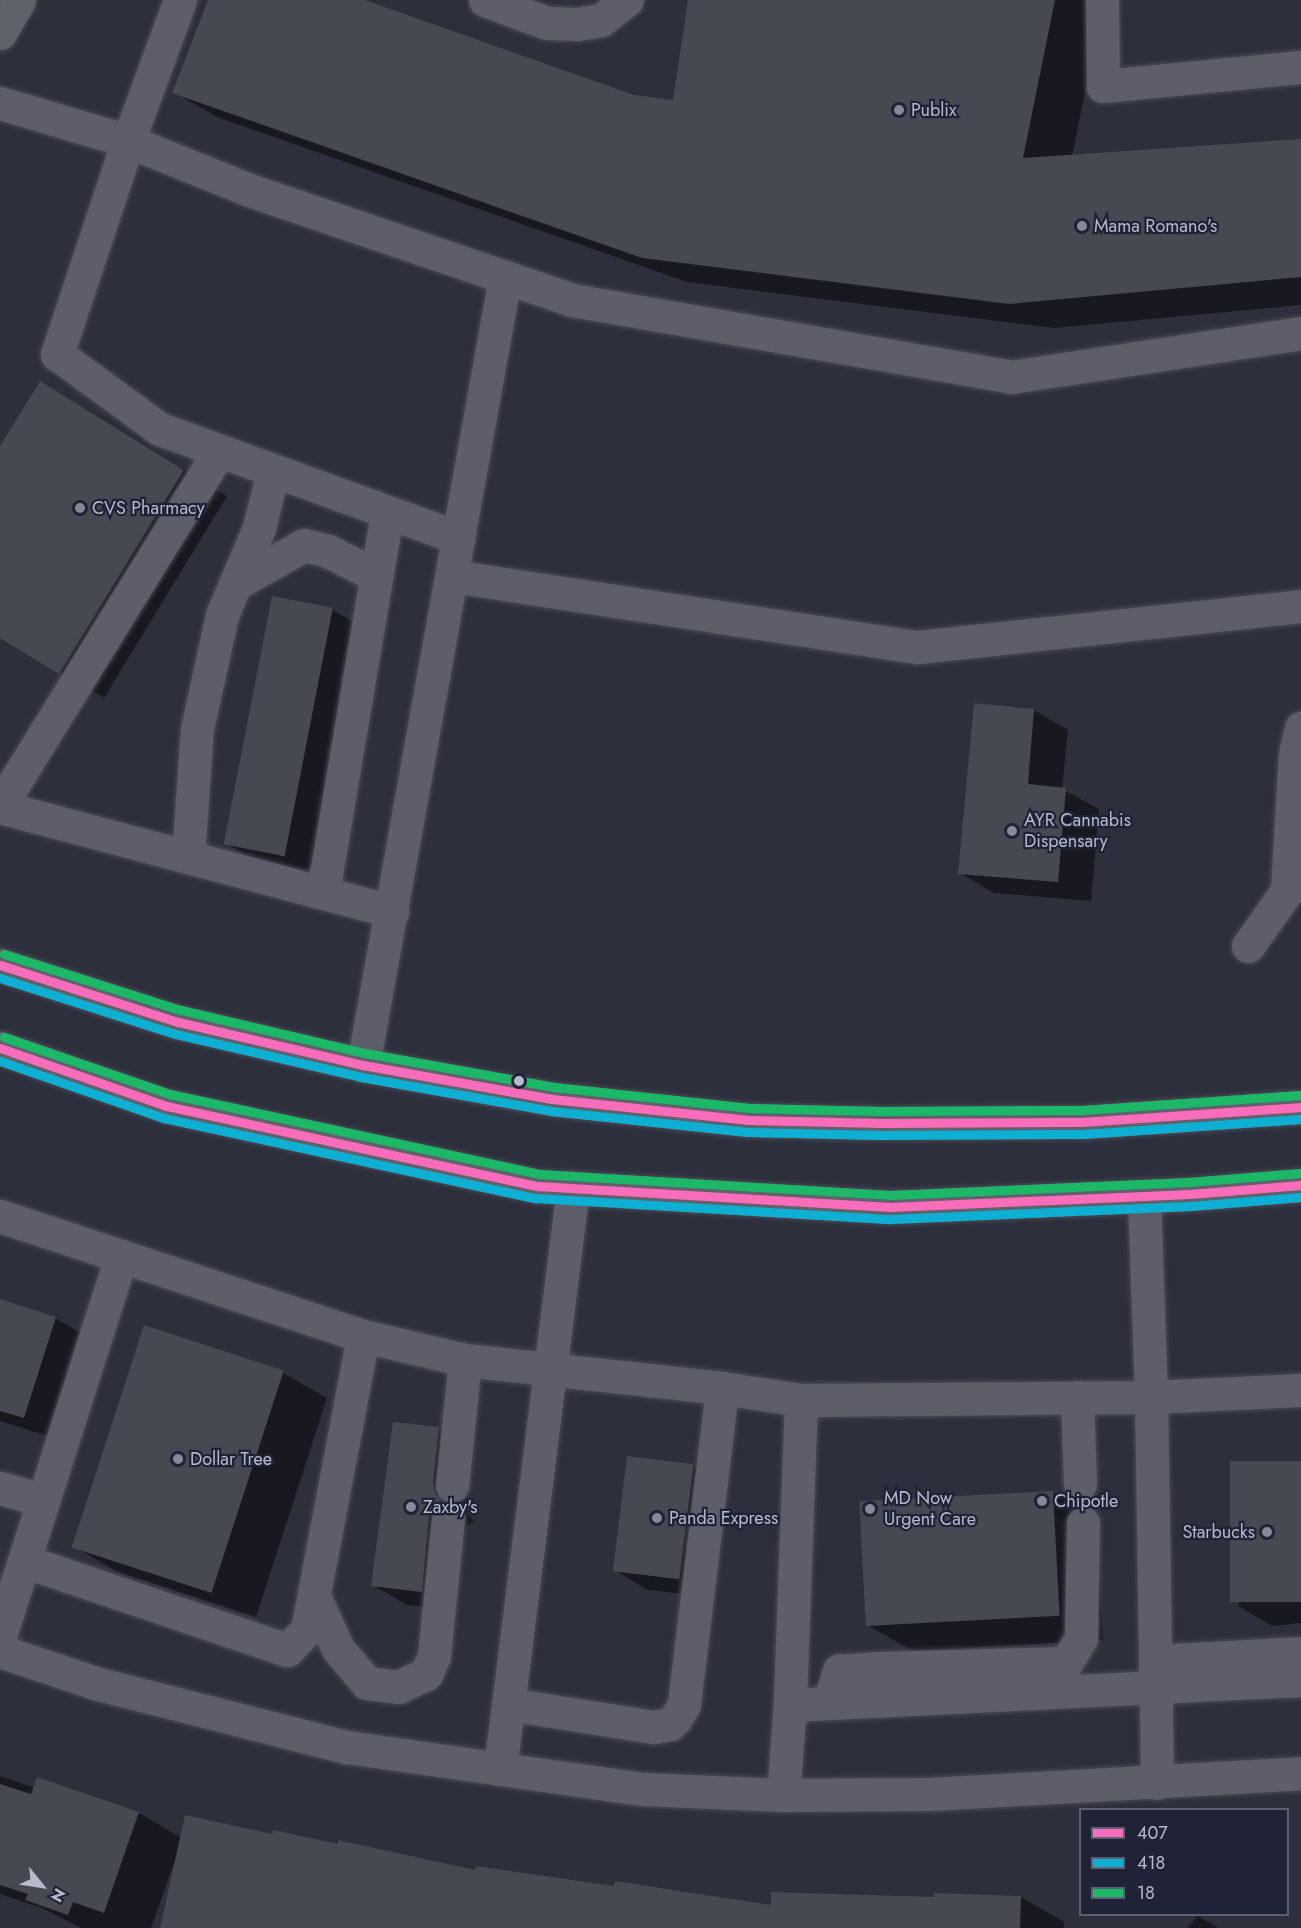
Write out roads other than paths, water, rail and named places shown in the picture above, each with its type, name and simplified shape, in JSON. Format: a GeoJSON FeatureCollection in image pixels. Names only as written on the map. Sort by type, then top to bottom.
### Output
{"type":"FeatureCollection","features":[{"type":"Feature","properties":{"kind":"main road"},"geometry":{"type":"LineString","coordinates":[[0,33],[19,0]]}},
{"type":"Feature","properties":{"kind":"main road"},"geometry":{"type":"LineString","coordinates":[[0,965],[178,1022],[363,1065],[552,1099],[749,1120],[881,1123],[1082,1122],[1301,1107]]}},
{"type":"Feature","properties":{"kind":"main road"},"geometry":{"type":"LineString","coordinates":[[0,1048],[167,1106],[537,1186],[890,1207],[1144,1196],[1301,1185]]}},
{"type":"Feature","properties":{"kind":"lane"},"geometry":{"type":"LineString","coordinates":[[180,0],[128,141],[57,354],[160,429],[459,538]]}},
{"type":"Feature","properties":{"kind":"lane"},"geometry":{"type":"LineString","coordinates":[[485,0],[548,23],[577,24],[601,20],[627,0]]}},
{"type":"Feature","properties":{"kind":"lane"},"geometry":{"type":"LineString","coordinates":[[1102,0],[1103,86],[1301,67]]}},
{"type":"Feature","properties":{"kind":"lane"},"geometry":{"type":"LineString","coordinates":[[0,103],[128,141],[249,190],[572,300],[1011,377],[1301,333]]}},
{"type":"Feature","properties":{"kind":"lane"},"geometry":{"type":"LineString","coordinates":[[363,1065],[505,277]]}},
{"type":"Feature","properties":{"kind":"lane"},"geometry":{"type":"LineString","coordinates":[[219,451],[0,807],[392,911]]}},
{"type":"Feature","properties":{"kind":"lane"},"geometry":{"type":"LineString","coordinates":[[188,857],[197,729],[222,615],[259,528],[273,471]]}},
{"type":"Feature","properties":{"kind":"lane"},"geometry":{"type":"LineString","coordinates":[[323,892],[387,512]]}},
{"type":"Feature","properties":{"kind":"lane"},"geometry":{"type":"LineString","coordinates":[[235,584],[304,544],[328,551],[375,575]]}},
{"type":"Feature","properties":{"kind":"lane"},"geometry":{"type":"LineString","coordinates":[[452,576],[918,647],[1301,606]]}},
{"type":"Feature","properties":{"kind":"lane"},"geometry":{"type":"LineString","coordinates":[[1248,946],[1287,891],[1295,754],[1301,728]]}},
{"type":"Feature","properties":{"kind":"lane"},"geometry":{"type":"LineString","coordinates":[[500,1769],[573,1188]]}},
{"type":"Feature","properties":{"kind":"lane"},"geometry":{"type":"LineString","coordinates":[[1144,1196],[1151,1396],[1157,1783]]}},
{"type":"Feature","properties":{"kind":"lane"},"geometry":{"type":"LineString","coordinates":[[0,1216],[363,1336],[465,1360],[722,1388],[801,1400],[1151,1396],[1301,1390]]}},
{"type":"Feature","properties":{"kind":"lane"},"geometry":{"type":"LineString","coordinates":[[0,1636],[121,1256]]}},
{"type":"Feature","properties":{"kind":"lane"},"geometry":{"type":"LineString","coordinates":[[24,1561],[287,1650],[307,1630],[363,1336]]}},
{"type":"Feature","properties":{"kind":"lane"},"geometry":{"type":"LineString","coordinates":[[314,1596],[338,1649],[367,1683],[398,1687],[426,1674],[434,1656],[465,1360]]}},
{"type":"Feature","properties":{"kind":"lane"},"geometry":{"type":"LineString","coordinates":[[508,1704],[654,1727],[670,1724],[676,1718],[684,1704],[722,1388]]}},
{"type":"Feature","properties":{"kind":"lane"},"geometry":{"type":"LineString","coordinates":[[1077,1397],[1080,1484]]}},
{"type":"Feature","properties":{"kind":"lane"},"geometry":{"type":"LineString","coordinates":[[783,1795],[790,1705],[801,1400]]}},
{"type":"Feature","properties":{"kind":"lane"},"geometry":{"type":"LineString","coordinates":[[0,1488],[43,1500]]}},
{"type":"Feature","properties":{"kind":"lane"},"geometry":{"type":"LineString","coordinates":[[829,1703],[839,1671],[1066,1663],[1081,1638],[1083,1523]]}},
{"type":"Feature","properties":{"kind":"lane"},"geometry":{"type":"LineString","coordinates":[[0,1651],[95,1683],[347,1747],[643,1789],[783,1795],[929,1794],[1157,1783],[1301,1773]]}},
{"type":"Feature","properties":{"kind":"lane"},"geometry":{"type":"LineString","coordinates":[[790,1705],[1156,1674],[1301,1653]]}},
{"type":"Feature","properties":{"kind":"lane"},"geometry":{"type":"LineString","coordinates":[[1156,1674],[1301,1680]]}},
{"type":"Feature","properties":{"kind":"place","name":"Publix"},"geometry":{"type":"Point","coordinates":[899,110]}},
{"type":"Feature","properties":{"kind":"place","name":"Mama Romano's"},"geometry":{"type":"Point","coordinates":[1082,226]}},
{"type":"Feature","properties":{"kind":"place","name":"CVS Pharmacy"},"geometry":{"type":"Point","coordinates":[80,508]}},
{"type":"Feature","properties":{"kind":"place","name":"AYR Cannabis Dispensary"},"geometry":{"type":"Point","coordinates":[1012,831]}},
{"type":"Feature","properties":{"kind":"place","name":"Dollar Tree"},"geometry":{"type":"Point","coordinates":[178,1459]}},
{"type":"Feature","properties":{"kind":"place","name":"Chipotle"},"geometry":{"type":"Point","coordinates":[1042,1501]}},
{"type":"Feature","properties":{"kind":"place","name":"Zaxby's"},"geometry":{"type":"Point","coordinates":[411,1507]}},
{"type":"Feature","properties":{"kind":"place","name":"MD Now Urgent Care"},"geometry":{"type":"Point","coordinates":[870,1509]}},
{"type":"Feature","properties":{"kind":"place","name":"Panda Express"},"geometry":{"type":"Point","coordinates":[657,1518]}},
{"type":"Feature","properties":{"kind":"place","name":"Starbucks"},"geometry":{"type":"Point","coordinates":[1267,1532]}}]}
